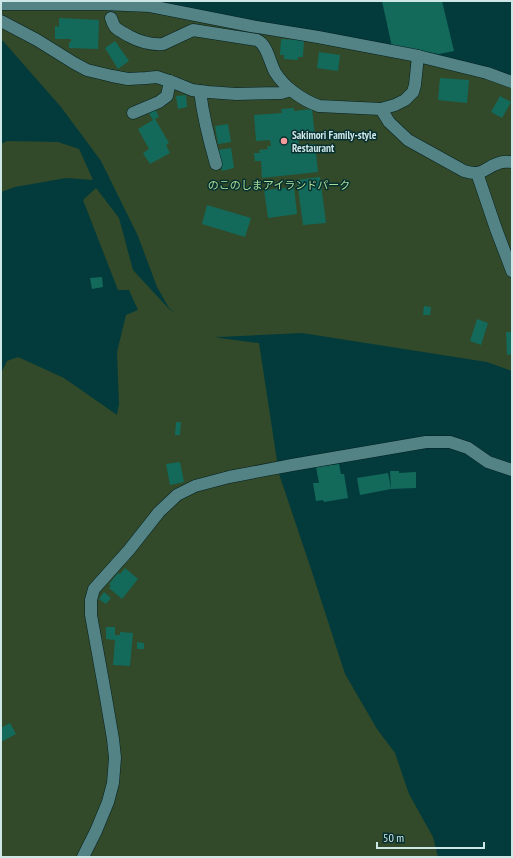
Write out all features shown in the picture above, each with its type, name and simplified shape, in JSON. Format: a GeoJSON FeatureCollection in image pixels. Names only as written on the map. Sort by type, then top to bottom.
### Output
{"type":"FeatureCollection","features":[{"type":"Feature","properties":{"kind":"street"},"geometry":{"type":"LineString","coordinates":[[1,4],[103,4],[150,6],[418,56],[487,73],[512,82]]}},
{"type":"Feature","properties":{"kind":"street"},"geometry":{"type":"LineString","coordinates":[[111,18],[114,26],[118,30],[140,42],[145,43],[163,44],[193,30],[261,41],[275,72],[280,79],[290,90],[311,103],[319,106],[381,109],[405,100],[413,92],[418,56]]}},
{"type":"Feature","properties":{"kind":"street"},"geometry":{"type":"LineString","coordinates":[[1,21],[37,40],[87,70],[112,76],[128,79],[157,77],[192,90],[236,94],[281,93],[290,90]]}},
{"type":"Feature","properties":{"kind":"street"},"geometry":{"type":"LineString","coordinates":[[133,113],[159,102],[167,96],[170,81]]}},
{"type":"Feature","properties":{"kind":"street"},"geometry":{"type":"LineString","coordinates":[[200,91],[206,129],[216,164]]}},
{"type":"Feature","properties":{"kind":"street"},"geometry":{"type":"LineString","coordinates":[[381,109],[389,122],[408,140],[464,171],[477,173],[501,162],[512,162]]}},
{"type":"Feature","properties":{"kind":"street"},"geometry":{"type":"LineString","coordinates":[[477,173],[512,271]]}},
{"type":"Feature","properties":{"kind":"street"},"geometry":{"type":"LineString","coordinates":[[83,857],[108,802],[113,783],[115,758],[91,615],[91,600],[94,589],[129,550],[159,512],[177,495],[195,486],[228,478],[292,465],[426,442],[450,442],[468,448],[488,462],[512,470]]}},
{"type":"Feature","properties":{"kind":"green space","name":"のこのしまアイランドパーク"},"geometry":{"type":"Polygon","coordinates":[[[1,1],[147,1],[404,56],[512,86],[512,371],[487,362],[302,333],[216,336],[219,338],[259,343],[279,474],[345,674],[377,729],[395,753],[409,794],[433,837],[438,857],[1,857],[1,373],[7,361],[18,357],[64,378],[117,415],[119,404],[117,352],[126,315],[138,310],[129,290],[118,290],[83,200],[96,188],[119,218],[133,270],[169,309],[175,313],[169,308],[157,287],[138,236],[101,161],[61,107],[3,41],[1,41],[1,1]]]}},
{"type":"Feature","properties":{"kind":"green space"},"geometry":{"type":"Polygon","coordinates":[[[7,141],[58,142],[79,149],[93,180],[66,178],[15,187],[1,192],[1,144],[7,141]]]}},
{"type":"Feature","properties":{"kind":"building"},"geometry":{"type":"Polygon","coordinates":[[[382,1],[442,1],[454,51],[439,54],[392,47],[382,1]]]}},
{"type":"Feature","properties":{"kind":"building"},"geometry":{"type":"Polygon","coordinates":[[[59,18],[99,20],[98,49],[69,48],[69,42],[71,42],[71,39],[55,39],[55,26],[59,27],[59,18]]]}},
{"type":"Feature","properties":{"kind":"building"},"geometry":{"type":"Polygon","coordinates":[[[281,39],[304,40],[303,57],[298,57],[298,60],[284,59],[284,55],[280,55],[281,39]]]}},
{"type":"Feature","properties":{"kind":"building"},"geometry":{"type":"Polygon","coordinates":[[[115,41],[129,61],[118,69],[105,48],[115,41]]]}},
{"type":"Feature","properties":{"kind":"building"},"geometry":{"type":"Polygon","coordinates":[[[319,52],[340,55],[338,71],[317,68],[319,52]]]}},
{"type":"Feature","properties":{"kind":"building"},"geometry":{"type":"Polygon","coordinates":[[[440,78],[469,80],[467,103],[438,100],[440,78]]]}},
{"type":"Feature","properties":{"kind":"building"},"geometry":{"type":"Polygon","coordinates":[[[186,95],[187,107],[178,109],[176,96],[186,95]]]}},
{"type":"Feature","properties":{"kind":"building"},"geometry":{"type":"Polygon","coordinates":[[[500,96],[511,102],[502,118],[491,112],[500,96]]]}},
{"type":"Feature","properties":{"kind":"building"},"geometry":{"type":"Polygon","coordinates":[[[294,108],[294,111],[312,109],[315,136],[298,137],[299,145],[315,144],[318,172],[262,178],[261,161],[255,161],[254,153],[260,153],[259,150],[268,149],[267,146],[271,146],[270,140],[256,141],[254,115],[282,113],[281,109],[294,108]]]}},
{"type":"Feature","properties":{"kind":"building"},"geometry":{"type":"Polygon","coordinates":[[[155,109],[159,117],[155,119],[169,143],[166,145],[170,153],[150,164],[143,153],[149,149],[138,129],[153,120],[149,113],[155,109]]]}},
{"type":"Feature","properties":{"kind":"building"},"geometry":{"type":"Polygon","coordinates":[[[228,124],[231,142],[218,144],[215,126],[228,124]]]}},
{"type":"Feature","properties":{"kind":"building"},"geometry":{"type":"Polygon","coordinates":[[[231,148],[234,168],[222,171],[218,150],[231,148]]]}},
{"type":"Feature","properties":{"kind":"building"},"geometry":{"type":"Polygon","coordinates":[[[320,177],[326,223],[303,225],[297,180],[320,177]]]}},
{"type":"Feature","properties":{"kind":"building"},"geometry":{"type":"Polygon","coordinates":[[[294,187],[297,214],[268,218],[264,190],[294,187]]]}},
{"type":"Feature","properties":{"kind":"building"},"geometry":{"type":"Polygon","coordinates":[[[207,205],[251,218],[245,237],[202,224],[207,205]]]}},
{"type":"Feature","properties":{"kind":"building"},"geometry":{"type":"Polygon","coordinates":[[[102,277],[103,287],[92,289],[90,278],[102,277]]]}},
{"type":"Feature","properties":{"kind":"building"},"geometry":{"type":"Polygon","coordinates":[[[424,306],[431,307],[430,315],[423,315],[424,306]]]}},
{"type":"Feature","properties":{"kind":"building"},"geometry":{"type":"Polygon","coordinates":[[[477,319],[488,323],[481,345],[470,341],[477,319]]]}},
{"type":"Feature","properties":{"kind":"building"},"geometry":{"type":"Polygon","coordinates":[[[506,332],[512,332],[512,354],[507,355],[506,332]]]}},
{"type":"Feature","properties":{"kind":"building"},"geometry":{"type":"Polygon","coordinates":[[[176,422],[181,422],[180,435],[175,435],[176,422]]]}},
{"type":"Feature","properties":{"kind":"building"},"geometry":{"type":"Polygon","coordinates":[[[180,462],[184,482],[170,485],[166,464],[180,462]]]}},
{"type":"Feature","properties":{"kind":"building"},"geometry":{"type":"Polygon","coordinates":[[[339,464],[341,474],[344,474],[348,498],[324,502],[323,500],[316,501],[313,483],[319,483],[316,467],[339,464]]]}},
{"type":"Feature","properties":{"kind":"building"},"geometry":{"type":"Polygon","coordinates":[[[390,471],[399,471],[399,473],[416,472],[416,488],[391,489],[390,471]]]}},
{"type":"Feature","properties":{"kind":"building"},"geometry":{"type":"Polygon","coordinates":[[[388,473],[391,489],[360,495],[357,478],[388,473]]]}},
{"type":"Feature","properties":{"kind":"building"},"geometry":{"type":"Polygon","coordinates":[[[125,568],[138,579],[122,599],[109,588],[111,586],[109,584],[118,573],[120,574],[125,568]]]}},
{"type":"Feature","properties":{"kind":"building"},"geometry":{"type":"Polygon","coordinates":[[[104,592],[111,598],[106,604],[99,599],[104,592]]]}},
{"type":"Feature","properties":{"kind":"building"},"geometry":{"type":"Polygon","coordinates":[[[106,627],[115,627],[115,635],[120,635],[120,632],[133,633],[130,666],[113,665],[115,640],[106,639],[106,627]]]}},
{"type":"Feature","properties":{"kind":"building"},"geometry":{"type":"Polygon","coordinates":[[[137,642],[144,643],[144,649],[137,649],[137,642]]]}},
{"type":"Feature","properties":{"kind":"building"},"geometry":{"type":"Polygon","coordinates":[[[10,723],[16,734],[1,742],[1,728],[10,723]]]}},
{"type":"Feature","properties":{"kind":"place","name":"Sakimori Family-style Restaurant"},"geometry":{"type":"Point","coordinates":[284,141]}}]}
